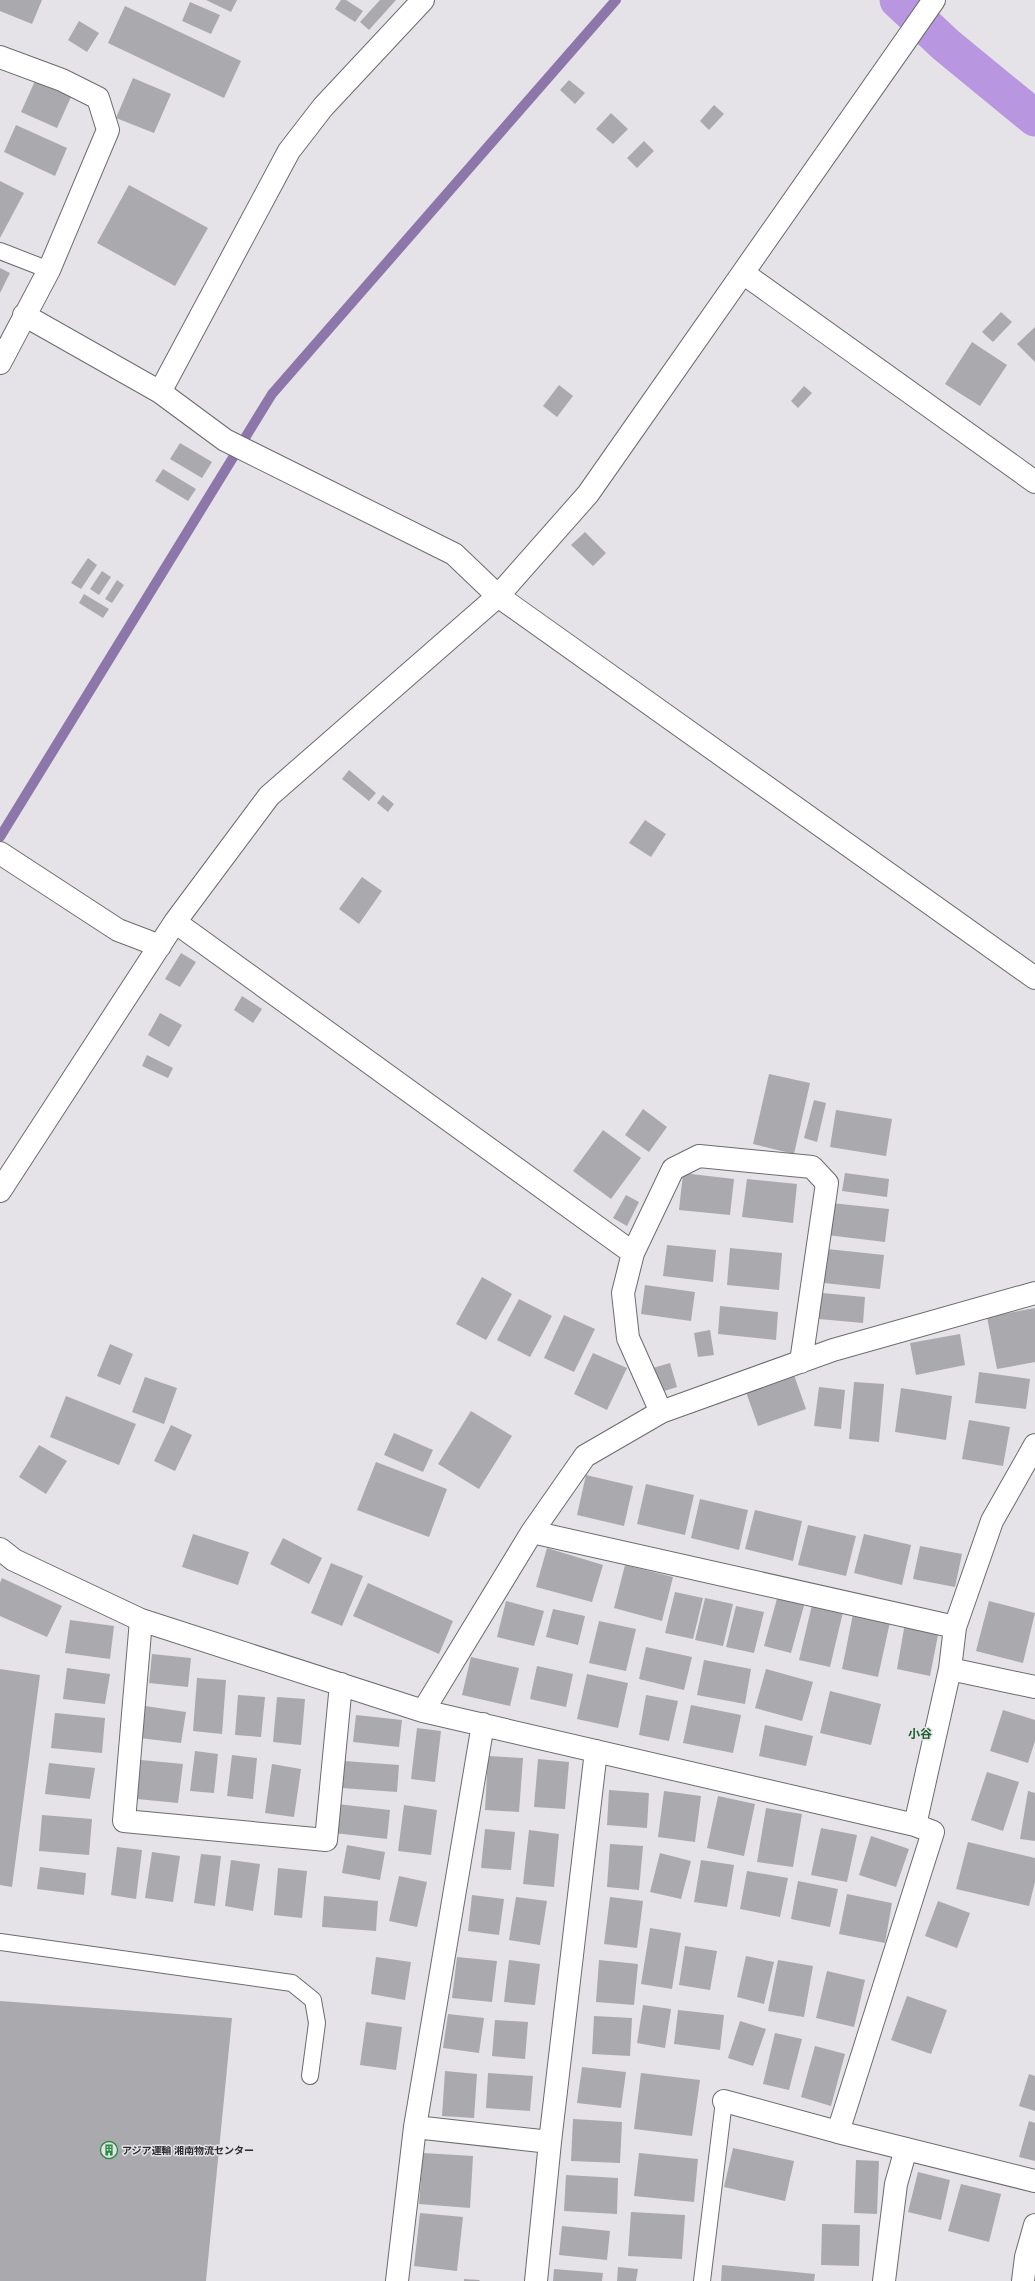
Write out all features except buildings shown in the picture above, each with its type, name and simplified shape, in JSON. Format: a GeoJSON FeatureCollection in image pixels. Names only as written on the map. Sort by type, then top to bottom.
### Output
{"type":"FeatureCollection","features":[{"type":"Feature","properties":{"kind":"street"},"geometry":{"type":"LineString","coordinates":[[160,392],[289,152],[323,107],[423,0]]}},
{"type":"Feature","properties":{"kind":"street"},"geometry":{"type":"LineString","coordinates":[[0,1191],[175,922],[269,796],[498,596],[588,494],[930,6]]}},
{"type":"Feature","properties":{"kind":"street"},"geometry":{"type":"LineString","coordinates":[[0,57],[62,80],[98,98],[108,130],[49,270],[0,363]]}},
{"type":"Feature","properties":{"kind":"street"},"geometry":{"type":"LineString","coordinates":[[743,273],[1035,482]]}},
{"type":"Feature","properties":{"kind":"street"},"geometry":{"type":"LineString","coordinates":[[24,316],[160,392],[225,440],[454,554],[498,596],[1035,978]]}},
{"type":"Feature","properties":{"kind":"street"},"geometry":{"type":"LineString","coordinates":[[0,853],[118,930],[160,946]]}},
{"type":"Feature","properties":{"kind":"street"},"geometry":{"type":"LineString","coordinates":[[175,922],[633,1253]]}},
{"type":"Feature","properties":{"kind":"street"},"geometry":{"type":"LineString","coordinates":[[661,1412],[628,1338],[623,1293],[633,1253],[674,1169],[699,1156],[812,1167],[827,1183],[802,1362]]}},
{"type":"Feature","properties":{"kind":"street"},"geometry":{"type":"LineString","coordinates":[[423,1711],[532,1532],[585,1456],[661,1412],[833,1350],[1035,1294]]}},
{"type":"Feature","properties":{"kind":"street"},"geometry":{"type":"LineString","coordinates":[[915,1825],[950,1669],[956,1627],[992,1521],[1035,1445]]}},
{"type":"Feature","properties":{"kind":"street"},"geometry":{"type":"LineString","coordinates":[[532,1532],[956,1627]]}},
{"type":"Feature","properties":{"kind":"street"},"geometry":{"type":"LineString","coordinates":[[0,1549],[14,1560],[141,1620],[423,1711],[915,1825],[933,1832],[838,2132]]}},
{"type":"Feature","properties":{"kind":"street"},"geometry":{"type":"LineString","coordinates":[[141,1620],[124,1822],[326,1840],[341,1684]]}},
{"type":"Feature","properties":{"kind":"street"},"geometry":{"type":"LineString","coordinates":[[950,1669],[1035,1687]]}},
{"type":"Feature","properties":{"kind":"street"},"geometry":{"type":"LineString","coordinates":[[397,2281],[415,2127],[483,1724]]}},
{"type":"Feature","properties":{"kind":"street"},"geometry":{"type":"LineString","coordinates":[[536,2281],[550,2142],[596,1751]]}},
{"type":"Feature","properties":{"kind":"street"},"geometry":{"type":"LineString","coordinates":[[724,2101],[838,2132],[1035,2181]]}},
{"type":"Feature","properties":{"kind":"street"},"geometry":{"type":"LineString","coordinates":[[415,2127],[550,2142]]}},
{"type":"Feature","properties":{"kind":"street"},"geometry":{"type":"LineString","coordinates":[[884,2281],[896,2184],[906,2149]]}},
{"type":"Feature","properties":{"kind":"street"},"geometry":{"type":"LineString","coordinates":[[1024,2281],[1026,2257],[1035,2225]]}},
{"type":"Feature","properties":{"kind":"lane"},"geometry":{"type":"LineString","coordinates":[[0,251],[49,270]]}},
{"type":"Feature","properties":{"kind":"lane"},"geometry":{"type":"LineString","coordinates":[[0,1942],[292,1983],[313,2000],[317,2023],[310,2076]]}},
{"type":"Feature","properties":{"kind":"lane"},"geometry":{"type":"LineString","coordinates":[[702,2281],[724,2101]]}},
{"type":"Feature","properties":{"kind":"waterway"},"geometry":{"type":"LineString","coordinates":[[0,837],[272,394],[616,0]]}},
{"type":"Feature","properties":{"kind":"waterway"},"geometry":{"type":"LineString","coordinates":[[898,0],[946,45],[1035,118]]}},
{"type":"Feature","properties":{"kind":"place","name":"アジア運輸 湘南物流センター"},"geometry":{"type":"Point","coordinates":[109,2150]}},
{"type":"Feature","properties":{"kind":"district","name":"小谷"},"geometry":{"type":"Point","coordinates":[920,1734]}}]}
